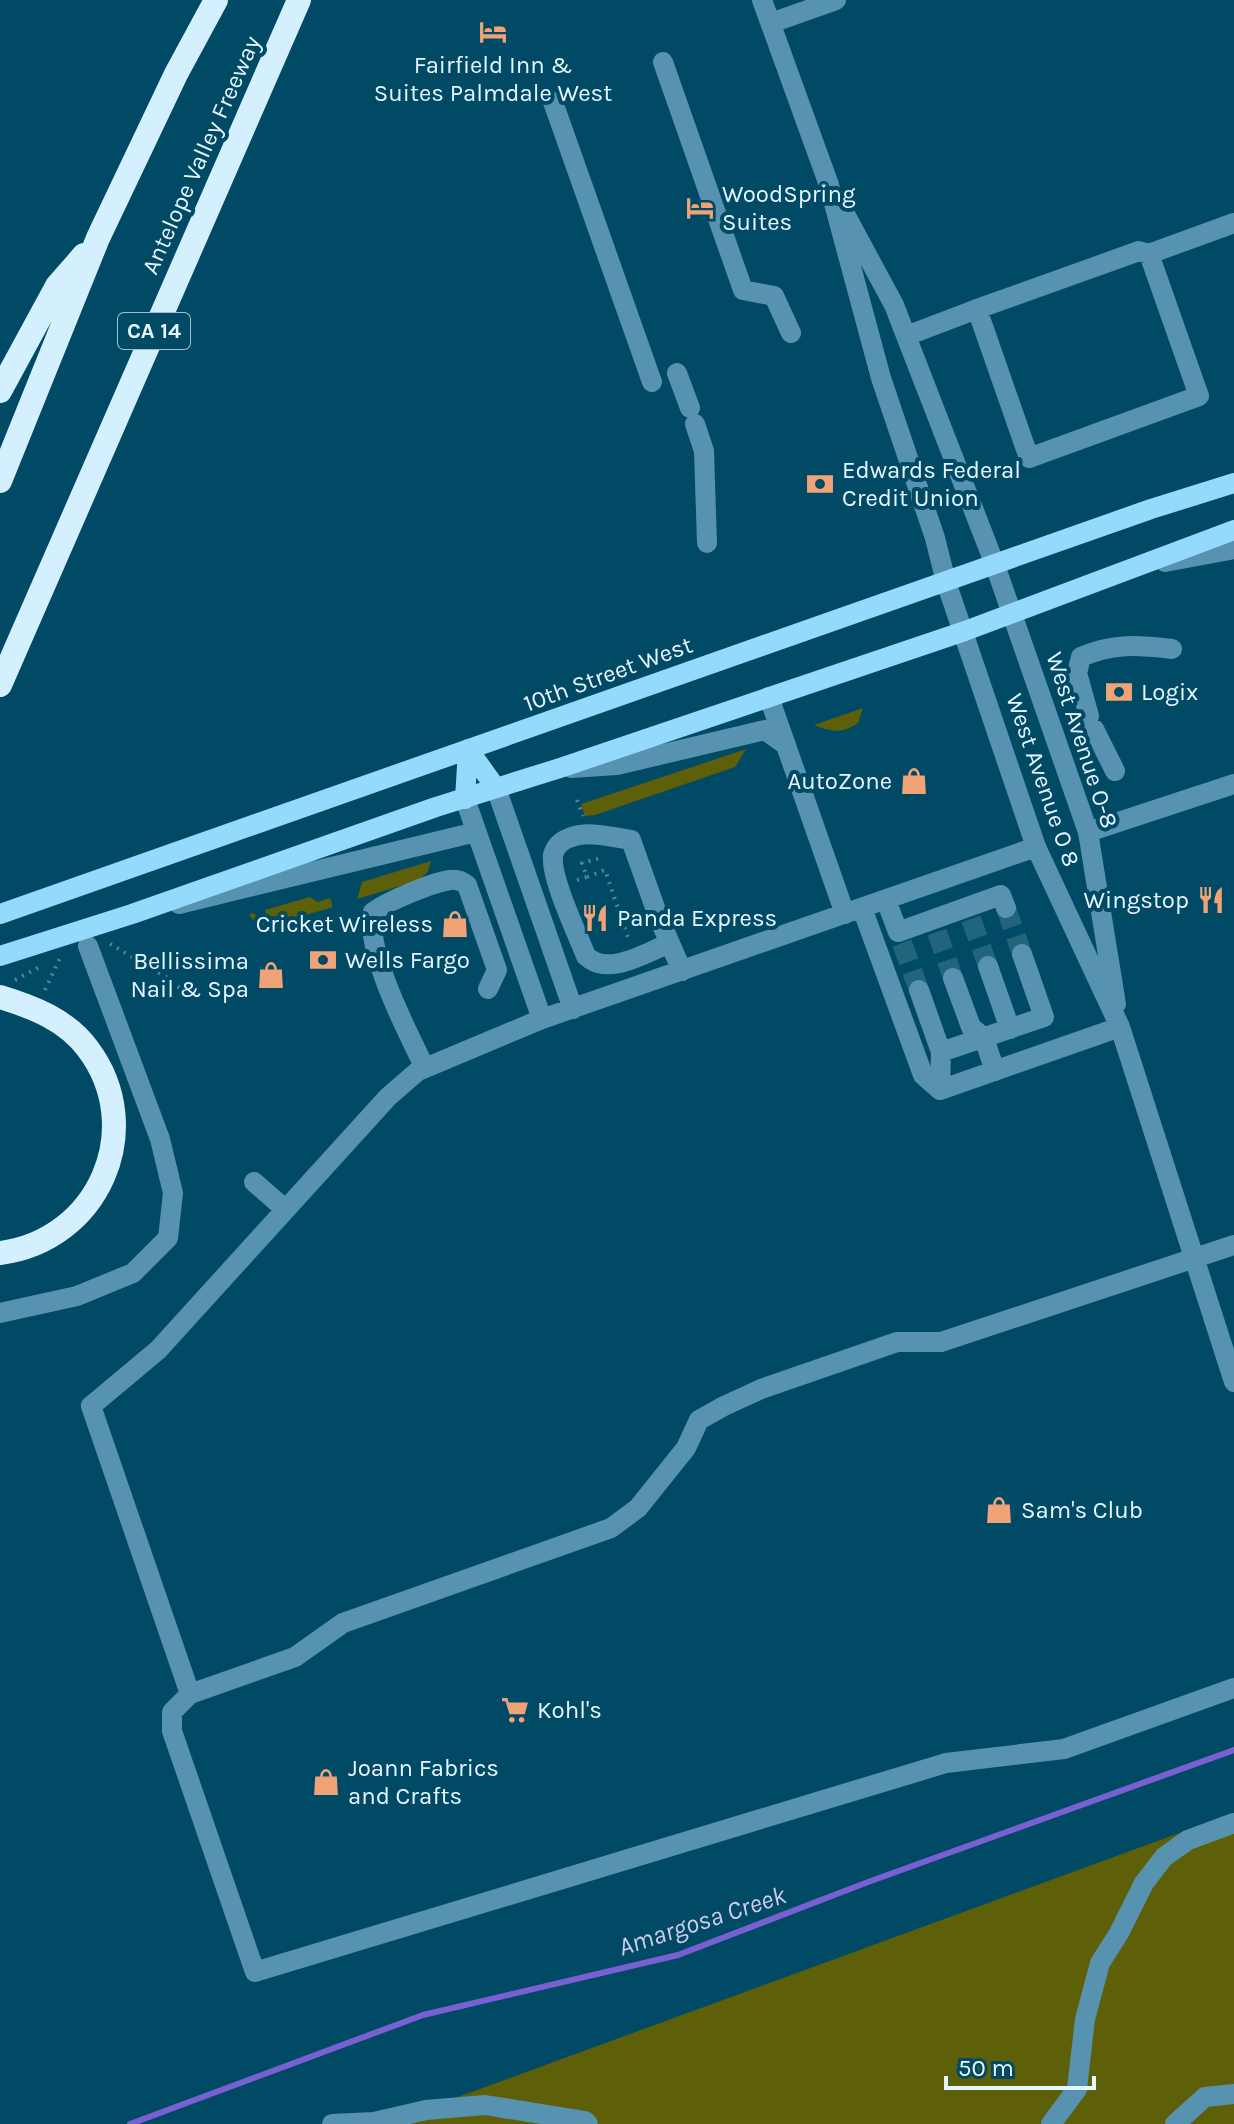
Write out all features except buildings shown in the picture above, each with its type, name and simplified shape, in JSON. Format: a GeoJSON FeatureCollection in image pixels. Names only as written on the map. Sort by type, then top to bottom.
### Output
{"type":"FeatureCollection","features":[{"type":"Feature","properties":{"kind":"highway","name":"Antelope Valley Freeway"},"geometry":{"type":"LineString","coordinates":[[0,481],[98,238],[176,74],[216,0]]}},
{"type":"Feature","properties":{"kind":"highway","name":"Antelope Valley Freeway"},"geometry":{"type":"LineString","coordinates":[[0,685],[299,0]]}},
{"type":"Feature","properties":{"kind":"highway"},"geometry":{"type":"LineString","coordinates":[[0,391],[57,286],[98,238]]}},
{"type":"Feature","properties":{"kind":"highway"},"geometry":{"type":"LineString","coordinates":[[0,1253],[38,1244],[59,1233],[79,1215],[98,1192],[110,1157],[114,1131],[111,1102],[103,1076],[88,1049],[65,1025],[5,990]]}},
{"type":"Feature","properties":{"kind":"main road","name":"10th Street West"},"geometry":{"type":"LineString","coordinates":[[0,914],[1151,509],[1234,483]]}},
{"type":"Feature","properties":{"kind":"main road"},"geometry":{"type":"LineString","coordinates":[[0,956],[965,631],[1234,530]]}},
{"type":"Feature","properties":{"kind":"main road"},"geometry":{"type":"LineString","coordinates":[[468,749],[496,788]]}},
{"type":"Feature","properties":{"kind":"main road"},"geometry":{"type":"LineString","coordinates":[[465,799],[468,749]]}},
{"type":"Feature","properties":{"kind":"street","name":"West Avenue O 8"},"geometry":{"type":"LineString","coordinates":[[762,0],[829,185],[881,378],[1036,847],[1120,1027],[1234,1382]]}},
{"type":"Feature","properties":{"kind":"street"},"geometry":{"type":"LineString","coordinates":[[771,23],[836,0]]}},
{"type":"Feature","properties":{"kind":"street"},"geometry":{"type":"LineString","coordinates":[[663,62],[743,290],[774,296],[791,333]]}},
{"type":"Feature","properties":{"kind":"street"},"geometry":{"type":"LineString","coordinates":[[553,102],[652,382]]}},
{"type":"Feature","properties":{"kind":"street","name":"West Avenue O 8"},"geometry":{"type":"LineString","coordinates":[[829,185],[894,305],[1012,613]]}},
{"type":"Feature","properties":{"kind":"street"},"geometry":{"type":"LineString","coordinates":[[906,336],[1139,251],[1149,254],[1234,223]]}},
{"type":"Feature","properties":{"kind":"street"},"geometry":{"type":"LineString","coordinates":[[977,309],[1029,458],[1199,396],[1149,254]]}},
{"type":"Feature","properties":{"kind":"street"},"geometry":{"type":"LineString","coordinates":[[677,373],[704,451],[707,543]]}},
{"type":"Feature","properties":{"kind":"street"},"geometry":{"type":"LineString","coordinates":[[1133,567],[1234,549]]}},
{"type":"Feature","properties":{"kind":"street","name":"West Avenue O-8"},"geometry":{"type":"LineString","coordinates":[[1012,613],[1088,832],[1120,1027]]}},
{"type":"Feature","properties":{"kind":"street"},"geometry":{"type":"LineString","coordinates":[[1115,771],[1092,723],[1077,673],[1081,657],[1104,647],[1142,645],[1172,649]]}},
{"type":"Feature","properties":{"kind":"street"},"geometry":{"type":"LineString","coordinates":[[769,697],[923,1075],[940,1090]]}},
{"type":"Feature","properties":{"kind":"street"},"geometry":{"type":"LineString","coordinates":[[560,768],[617,765],[765,730],[786,745]]}},
{"type":"Feature","properties":{"kind":"street"},"geometry":{"type":"LineString","coordinates":[[1088,832],[1234,784]]}},
{"type":"Feature","properties":{"kind":"street"},"geometry":{"type":"LineString","coordinates":[[496,788],[573,1009]]}},
{"type":"Feature","properties":{"kind":"street"},"geometry":{"type":"LineString","coordinates":[[465,799],[542,1019]]}},
{"type":"Feature","properties":{"kind":"street"},"geometry":{"type":"LineString","coordinates":[[132,914],[232,893],[476,832]]}},
{"type":"Feature","properties":{"kind":"street"},"geometry":{"type":"LineString","coordinates":[[670,943],[606,966],[594,964],[586,956],[554,871],[553,854],[559,844],[570,837],[589,834],[631,840],[682,971]]}},
{"type":"Feature","properties":{"kind":"street"},"geometry":{"type":"LineString","coordinates":[[190,1694],[91,1406],[158,1350],[388,1097],[425,1068],[542,1019],[1036,847]]}},
{"type":"Feature","properties":{"kind":"street"},"geometry":{"type":"LineString","coordinates":[[425,1068],[403,1022],[372,939],[373,912],[385,903],[451,880],[464,882],[497,970],[488,989]]}},
{"type":"Feature","properties":{"kind":"street"},"geometry":{"type":"LineString","coordinates":[[886,900],[900,938],[969,914],[1001,895],[1006,908]]}},
{"type":"Feature","properties":{"kind":"street"},"geometry":{"type":"LineString","coordinates":[[0,1313],[77,1296],[133,1273],[168,1238],[173,1193],[160,1139],[96,943]]}},
{"type":"Feature","properties":{"kind":"street"},"geometry":{"type":"LineString","coordinates":[[941,1052],[1044,1017],[1022,954]]}},
{"type":"Feature","properties":{"kind":"street"},"geometry":{"type":"LineString","coordinates":[[988,966],[1010,1029]]}},
{"type":"Feature","properties":{"kind":"street"},"geometry":{"type":"LineString","coordinates":[[953,978],[971,1027],[984,1038],[995,1071]]}},
{"type":"Feature","properties":{"kind":"street"},"geometry":{"type":"LineString","coordinates":[[919,990],[941,1052],[940,1090]]}},
{"type":"Feature","properties":{"kind":"street"},"geometry":{"type":"LineString","coordinates":[[940,1090],[1120,1027]]}},
{"type":"Feature","properties":{"kind":"street"},"geometry":{"type":"LineString","coordinates":[[254,1182],[285,1209]]}},
{"type":"Feature","properties":{"kind":"street"},"geometry":{"type":"LineString","coordinates":[[1234,1245],[941,1342],[897,1342],[761,1389],[699,1420],[686,1448],[638,1508],[611,1528],[343,1623],[295,1657],[190,1694],[172,1712],[172,1731],[255,1972],[946,1763],[1064,1749],[1234,1688]]}},
{"type":"Feature","properties":{"kind":"street"},"geometry":{"type":"LineString","coordinates":[[1051,2124],[1077,2089],[1085,2019],[1100,1963],[1144,1883],[1164,1857],[1188,1840],[1234,1823]]}},
{"type":"Feature","properties":{"kind":"street"},"geometry":{"type":"LineString","coordinates":[[1175,2124],[1205,2097],[1234,2094]]}},
{"type":"Feature","properties":{"kind":"street"},"geometry":{"type":"LineString","coordinates":[[332,2124],[374,2122],[426,2110],[485,2105],[585,2121],[588,2124]]}},
{"type":"Feature","properties":{"kind":"path"},"geometry":{"type":"LineString","coordinates":[[587,877],[582,863],[604,857]]}},
{"type":"Feature","properties":{"kind":"path"},"geometry":{"type":"LineString","coordinates":[[577,880],[605,870],[628,938],[618,942]]}},
{"type":"Feature","properties":{"kind":"path"},"geometry":{"type":"LineString","coordinates":[[96,943],[166,977],[191,997]]}},
{"type":"Feature","properties":{"kind":"path"},"geometry":{"type":"LineString","coordinates":[[5,990],[38,967],[60,958]]}},
{"type":"Feature","properties":{"kind":"shaded area"},"geometry":{"type":"Polygon","coordinates":[[[863,708],[858,723],[847,729],[831,730],[814,725],[863,708]]]}},
{"type":"Feature","properties":{"kind":"shaded area"},"geometry":{"type":"Polygon","coordinates":[[[746,749],[735,767],[585,816],[581,804],[746,749]]]}},
{"type":"Feature","properties":{"kind":"shaded area"},"geometry":{"type":"Polygon","coordinates":[[[431,861],[428,871],[420,880],[357,899],[362,882],[431,861]]]}},
{"type":"Feature","properties":{"kind":"shaded area"},"geometry":{"type":"Polygon","coordinates":[[[310,897],[318,902],[330,898],[333,907],[269,926],[257,926],[249,914],[254,913],[258,919],[266,917],[265,910],[310,897]]]}},
{"type":"Feature","properties":{"kind":"shaded area"},"geometry":{"type":"Polygon","coordinates":[[[1234,1813],[1234,2124],[384,2124],[1234,1813]]]}},
{"type":"Feature","properties":{"kind":"waterway","name":"Amargosa Creek"},"geometry":{"type":"LineString","coordinates":[[130,2124],[423,2015],[678,1955],[868,1882],[1234,1750]]}},
{"type":"Feature","properties":{"kind":"tunnel"},"geometry":{"type":"LineString","coordinates":[[1006,908],[1022,954]]}},
{"type":"Feature","properties":{"kind":"tunnel"},"geometry":{"type":"LineString","coordinates":[[971,919],[988,966]]}},
{"type":"Feature","properties":{"kind":"tunnel"},"geometry":{"type":"LineString","coordinates":[[937,932],[953,978]]}},
{"type":"Feature","properties":{"kind":"tunnel"},"geometry":{"type":"LineString","coordinates":[[902,943],[919,990]]}},
{"type":"Feature","properties":{"kind":"place","name":"Fairfield Inn & Suites Palmdale West"},"geometry":{"type":"Point","coordinates":[493,32]}},
{"type":"Feature","properties":{"kind":"place","name":"WoodSpring Suites"},"geometry":{"type":"Point","coordinates":[700,208]}},
{"type":"Feature","properties":{"kind":"place","name":"Edwards Federal Credit Union"},"geometry":{"type":"Point","coordinates":[820,484]}},
{"type":"Feature","properties":{"kind":"place","name":"Logix"},"geometry":{"type":"Point","coordinates":[1119,692]}},
{"type":"Feature","properties":{"kind":"place","name":"AutoZone"},"geometry":{"type":"Point","coordinates":[914,781]}},
{"type":"Feature","properties":{"kind":"place","name":"Wingstop"},"geometry":{"type":"Point","coordinates":[1211,900]}},
{"type":"Feature","properties":{"kind":"place","name":"Panda Express"},"geometry":{"type":"Point","coordinates":[595,918]}},
{"type":"Feature","properties":{"kind":"place","name":"Cricket Wireless"},"geometry":{"type":"Point","coordinates":[455,924]}},
{"type":"Feature","properties":{"kind":"place","name":"Wells Fargo"},"geometry":{"type":"Point","coordinates":[323,960]}},
{"type":"Feature","properties":{"kind":"place","name":"Bellissima Nail & Spa"},"geometry":{"type":"Point","coordinates":[271,975]}},
{"type":"Feature","properties":{"kind":"place","name":"Sam's Club"},"geometry":{"type":"Point","coordinates":[999,1510]}},
{"type":"Feature","properties":{"kind":"place","name":"Kohl's"},"geometry":{"type":"Point","coordinates":[515,1710]}},
{"type":"Feature","properties":{"kind":"place","name":"Joann Fabrics and Crafts"},"geometry":{"type":"Point","coordinates":[326,1782]}}]}
